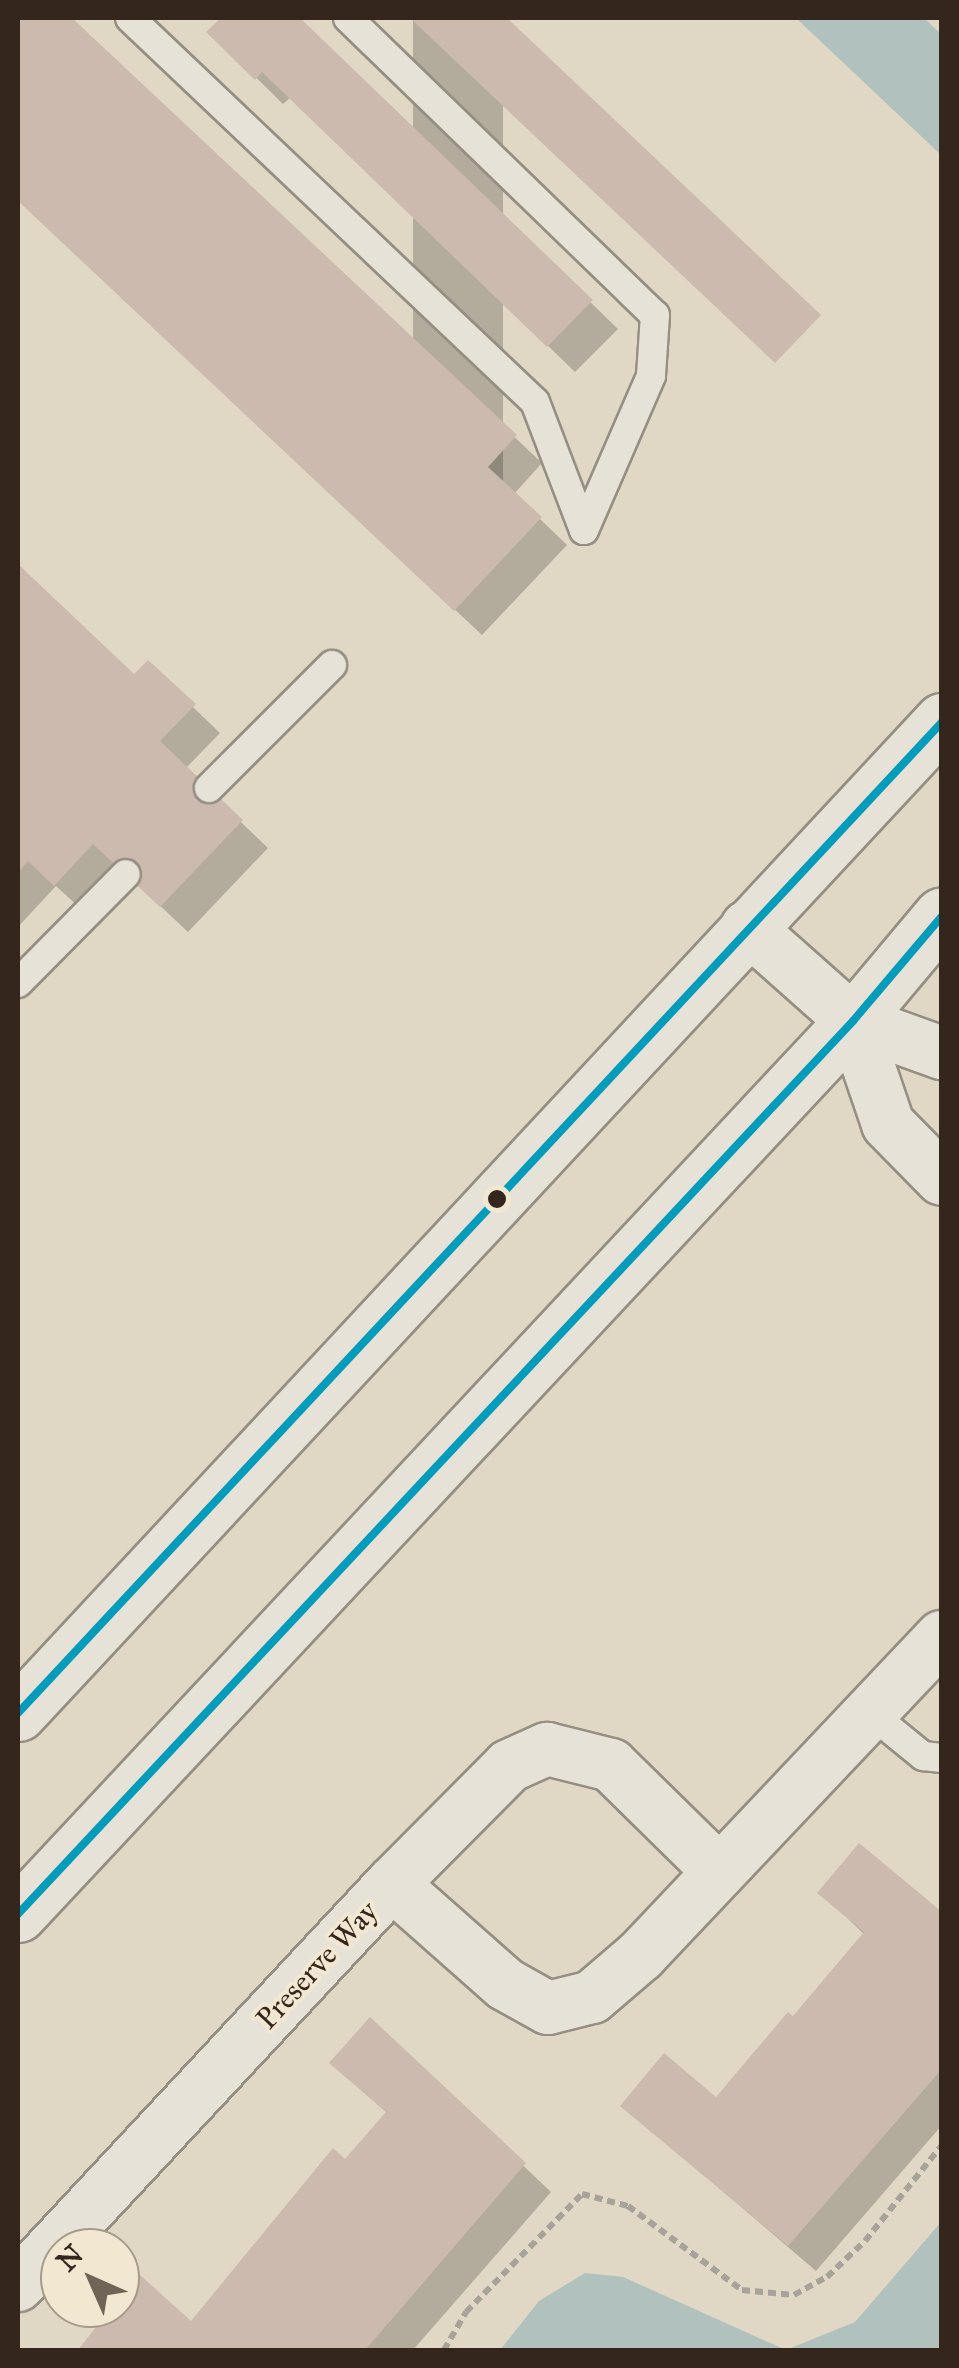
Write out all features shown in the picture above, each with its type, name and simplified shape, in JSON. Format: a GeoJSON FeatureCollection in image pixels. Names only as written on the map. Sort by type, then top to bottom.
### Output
{"type":"FeatureCollection","features":[{"type":"Feature","properties":{"kind":"main road"},"geometry":{"type":"LineString","coordinates":[[18,1714],[746,927],[942,721]]}},
{"type":"Feature","properties":{"kind":"main road"},"geometry":{"type":"LineString","coordinates":[[18,1914],[852,1021],[942,914]]}},
{"type":"Feature","properties":{"kind":"street"},"geometry":{"type":"LineString","coordinates":[[746,927],[852,1021],[942,1053]]}},
{"type":"Feature","properties":{"kind":"street"},"geometry":{"type":"LineString","coordinates":[[852,1021],[888,1124],[942,1179]]}},
{"type":"Feature","properties":{"kind":"street","name":"Preserve Way"},"geometry":{"type":"LineString","coordinates":[[18,2285],[392,1884],[504,1984],[548,2008],[592,1997],[719,1871],[942,1637]]}},
{"type":"Feature","properties":{"kind":"street"},"geometry":{"type":"LineString","coordinates":[[392,1884],[508,1766],[547,1749],[611,1765],[719,1871]]}},
{"type":"Feature","properties":{"kind":"lane"},"geometry":{"type":"LineString","coordinates":[[130,18],[534,402],[584,530],[651,376],[655,315],[348,18]]}},
{"type":"Feature","properties":{"kind":"lane"},"geometry":{"type":"LineString","coordinates":[[209,788],[332,665]]}},
{"type":"Feature","properties":{"kind":"lane"},"geometry":{"type":"LineString","coordinates":[[18,982],[126,874]]}},
{"type":"Feature","properties":{"kind":"lane"},"geometry":{"type":"LineString","coordinates":[[869,1712],[923,1756],[942,1758]]}},
{"type":"Feature","properties":{"kind":"path"},"geometry":{"type":"LineString","coordinates":[[444,2350],[466,2312],[582,2194],[628,2206],[742,2290],[794,2295],[827,2277],[866,2241],[942,2145]]}},
{"type":"Feature","properties":{"kind":"shaded area"},"geometry":{"type":"Polygon","coordinates":[[[796,18],[924,18],[941,34],[941,155],[796,18]]]}},
{"type":"Feature","properties":{"kind":"shaded area"},"geometry":{"type":"Polygon","coordinates":[[[941,2222],[941,2350],[786,2350],[855,2322],[941,2222]]]}},
{"type":"Feature","properties":{"kind":"shaded area"},"geometry":{"type":"Polygon","coordinates":[[[585,2273],[623,2277],[786,2350],[500,2350],[539,2301],[585,2273]]]}},
{"type":"Feature","properties":{"kind":"building"},"geometry":{"type":"Polygon","coordinates":[[[18,18],[72,18],[517,435],[488,467],[542,517],[454,611],[18,201],[18,18]]]}},
{"type":"Feature","properties":{"kind":"building"},"geometry":{"type":"Polygon","coordinates":[[[221,18],[300,18],[593,300],[547,347],[262,72],[255,80],[206,32],[221,18]]]}},
{"type":"Feature","properties":{"kind":"building"},"geometry":{"type":"Polygon","coordinates":[[[410,18],[507,18],[821,315],[775,363],[410,18]]]}},
{"type":"Feature","properties":{"kind":"building"},"geometry":{"type":"Polygon","coordinates":[[[18,564],[134,674],[148,660],[196,704],[160,741],[243,820],[160,907],[93,844],[54,886],[28,861],[18,873],[18,564]]]}},
{"type":"Feature","properties":{"kind":"building"},"geometry":{"type":"Polygon","coordinates":[[[859,1843],[942,1912],[942,2069],[788,2246],[620,2106],[664,2053],[716,2097],[788,2012],[793,2016],[864,1932],[817,1893],[859,1843]]]}},
{"type":"Feature","properties":{"kind":"building"},"geometry":{"type":"Polygon","coordinates":[[[370,2017],[526,2163],[365,2350],[78,2350],[95,2328],[140,2328],[140,2275],[191,2321],[333,2148],[345,2159],[386,2112],[329,2063],[370,2017]]]}},
{"type":"Feature","properties":{"kind":"transit line"},"geometry":{"type":"LineString","coordinates":[[18,1713],[942,722]]}},
{"type":"Feature","properties":{"kind":"transit line"},"geometry":{"type":"LineString","coordinates":[[18,1914],[853,1021],[942,916]]}}]}
